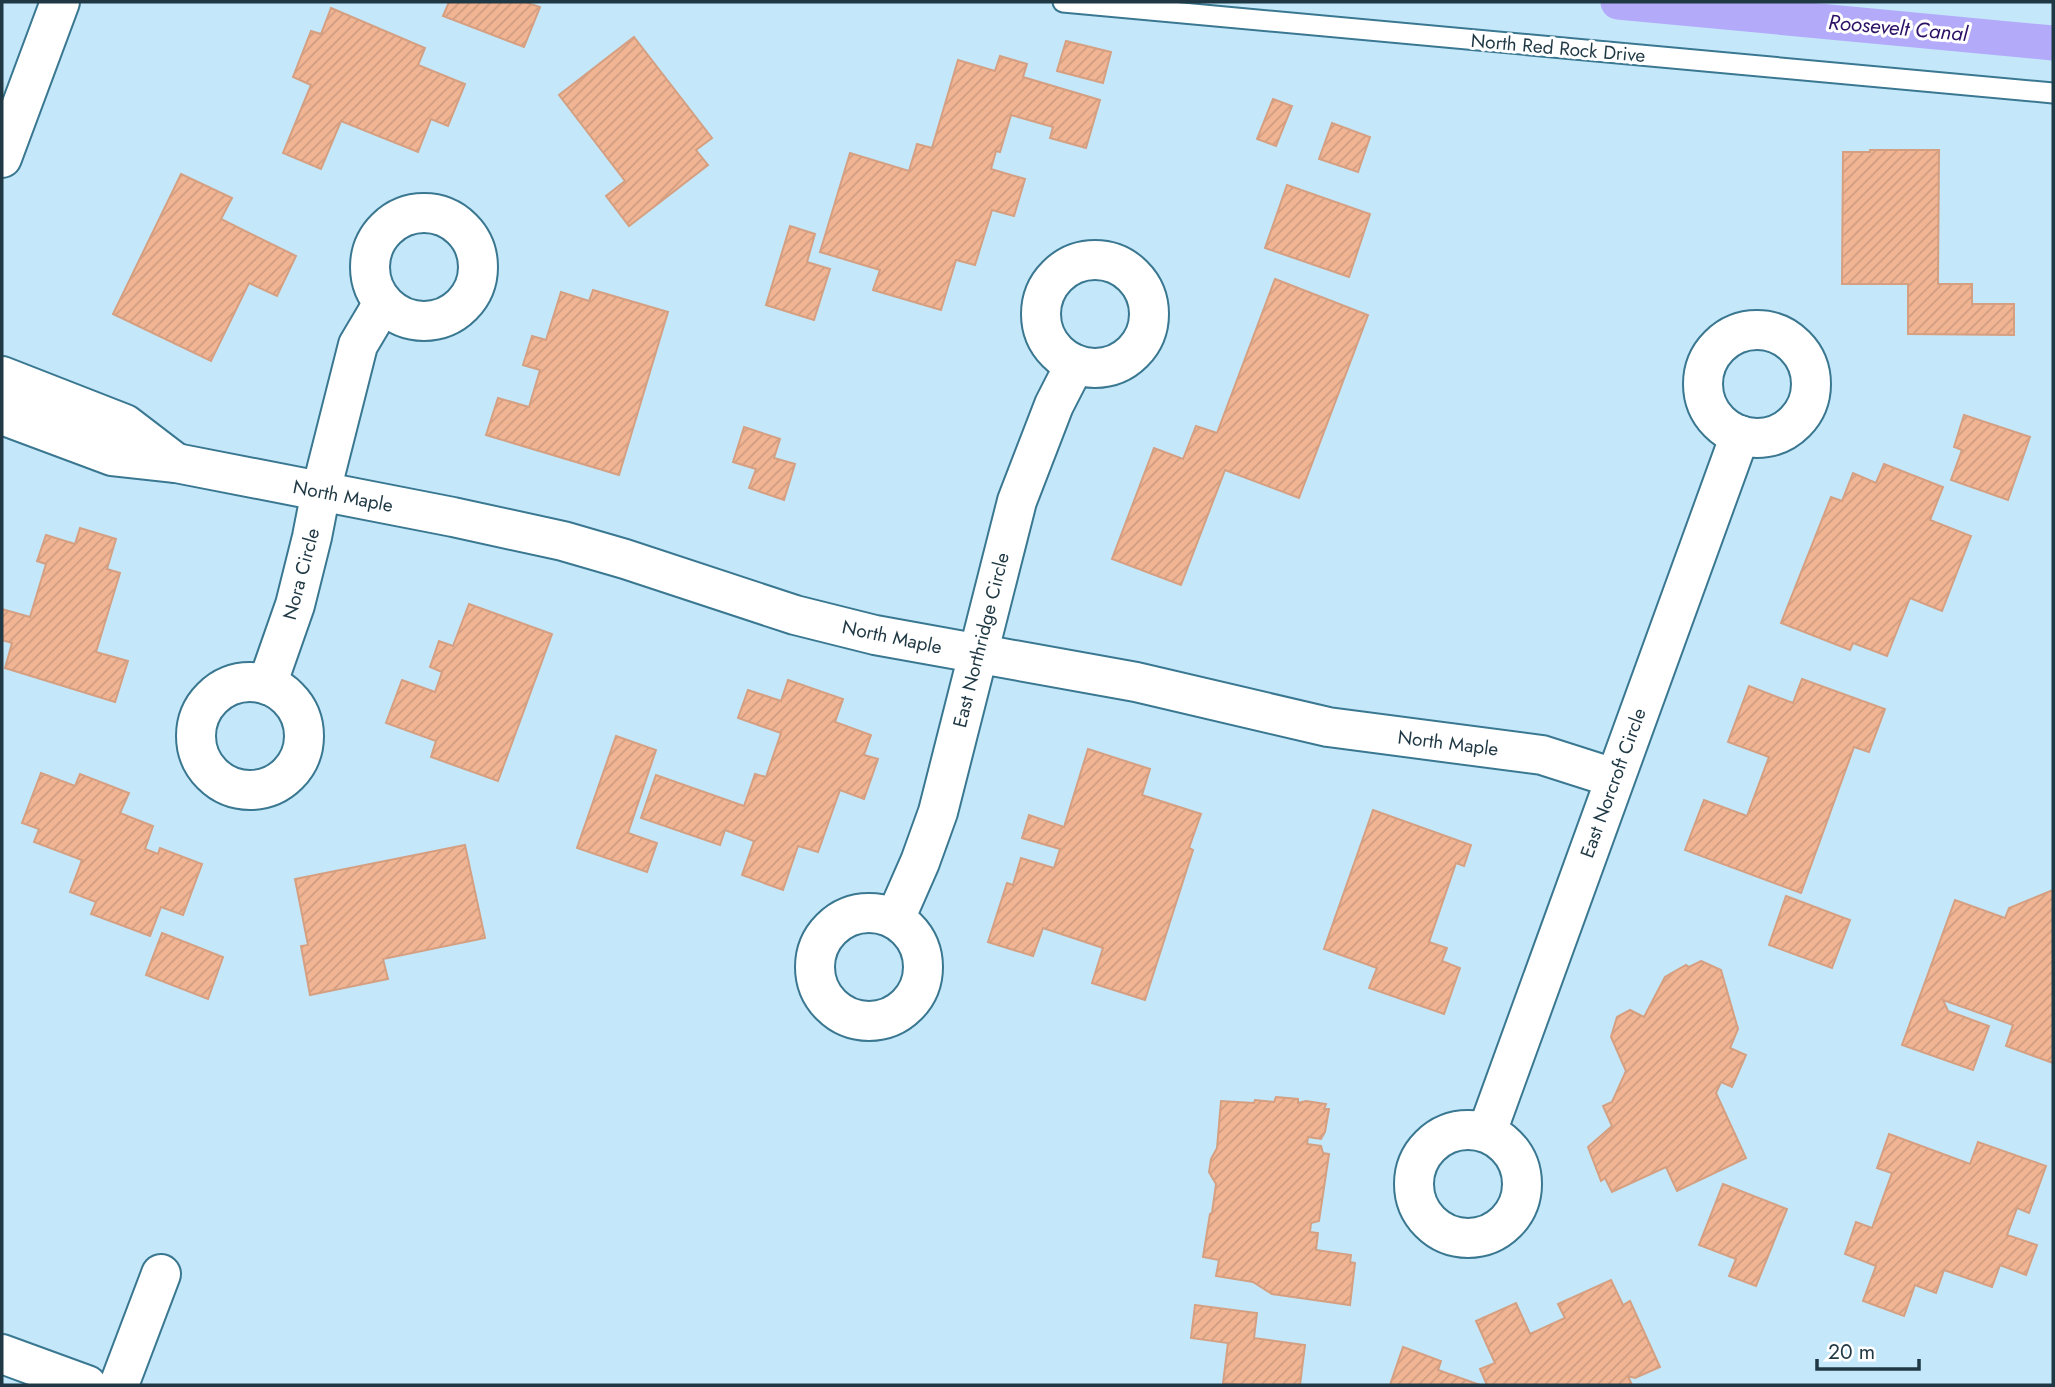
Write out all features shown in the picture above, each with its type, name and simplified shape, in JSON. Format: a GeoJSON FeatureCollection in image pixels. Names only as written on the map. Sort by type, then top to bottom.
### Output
{"type":"FeatureCollection","features":[{"type":"Feature","properties":{"kind":"street"},"geometry":{"type":"LineString","coordinates":[[2,158],[60,2]]}},
{"type":"Feature","properties":{"kind":"street","name":"Nora Circle"},"geometry":{"type":"LineString","coordinates":[[267,685],[295,605],[358,345],[383,303]]}},
{"type":"Feature","properties":{"kind":"street","name":"East Northridge Circle"},"geometry":{"type":"LineString","coordinates":[[895,919],[938,812],[1017,501],[1054,405],[1075,364]]}},
{"type":"Feature","properties":{"kind":"street","name":"North Maple"},"geometry":{"type":"LineString","coordinates":[[2,376],[125,424],[176,463]]}},
{"type":"Feature","properties":{"kind":"street","name":"North Maple"},"geometry":{"type":"LineString","coordinates":[[2,415],[112,456],[176,463],[563,541],[795,615],[875,635],[1136,682],[1328,727],[1542,755],[1614,778]]}},
{"type":"Feature","properties":{"kind":"street","name":"East Norcroft Circle"},"geometry":{"type":"LineString","coordinates":[[1487,1132],[1740,435]]}},
{"type":"Feature","properties":{"kind":"street"},"geometry":{"type":"LineString","coordinates":[[119,1385],[161,1274]]}},
{"type":"Feature","properties":{"kind":"street"},"geometry":{"type":"LineString","coordinates":[[2,1354],[88,1385]]}},
{"type":"Feature","properties":{"kind":"lane","name":"North Red Rock Drive"},"geometry":{"type":"LineString","coordinates":[[1063,2],[2053,93]]}},
{"type":"Feature","properties":{"kind":"building"},"geometry":{"type":"Polygon","coordinates":[[[449,2],[525,2],[540,7],[524,47],[443,16],[449,2]]]}},
{"type":"Feature","properties":{"kind":"building"},"geometry":{"type":"Polygon","coordinates":[[[331,8],[425,48],[418,65],[465,84],[448,126],[431,119],[418,152],[341,121],[321,169],[283,153],[311,85],[293,77],[311,31],[321,34],[331,8]]]}},
{"type":"Feature","properties":{"kind":"building"},"geometry":{"type":"Polygon","coordinates":[[[634,37],[712,138],[696,150],[708,165],[629,226],[606,196],[625,181],[559,95],[634,37]]]}},
{"type":"Feature","properties":{"kind":"building"},"geometry":{"type":"Polygon","coordinates":[[[1066,41],[1111,52],[1103,83],[1057,71],[1066,41]]]}},
{"type":"Feature","properties":{"kind":"building"},"geometry":{"type":"Polygon","coordinates":[[[1000,56],[1027,64],[1023,77],[1100,100],[1086,148],[1050,138],[1053,127],[1011,115],[1000,152],[996,151],[991,169],[1025,179],[1014,216],[992,210],[975,265],[956,260],[941,310],[873,290],[880,270],[820,252],[850,153],[909,171],[917,144],[932,148],[958,60],[995,71],[1000,56]]]}},
{"type":"Feature","properties":{"kind":"building"},"geometry":{"type":"Polygon","coordinates":[[[1273,99],[1292,106],[1276,146],[1257,139],[1273,99]]]}},
{"type":"Feature","properties":{"kind":"building"},"geometry":{"type":"Polygon","coordinates":[[[1332,123],[1370,137],[1358,172],[1319,159],[1332,123]]]}},
{"type":"Feature","properties":{"kind":"building"},"geometry":{"type":"Polygon","coordinates":[[[1939,150],[1938,284],[1972,284],[1972,304],[2014,304],[2014,335],[1908,334],[1908,284],[1842,284],[1843,152],[1939,150]]]}},
{"type":"Feature","properties":{"kind":"building"},"geometry":{"type":"Polygon","coordinates":[[[181,174],[232,198],[221,219],[296,256],[277,296],[249,283],[211,361],[113,314],[181,174]]]}},
{"type":"Feature","properties":{"kind":"building"},"geometry":{"type":"Polygon","coordinates":[[[1287,185],[1370,214],[1349,277],[1265,248],[1287,185]]]}},
{"type":"Feature","properties":{"kind":"building"},"geometry":{"type":"Polygon","coordinates":[[[790,226],[815,234],[807,262],[830,269],[814,320],[766,305],[790,226]]]}},
{"type":"Feature","properties":{"kind":"building"},"geometry":{"type":"Polygon","coordinates":[[[1275,279],[1368,315],[1299,498],[1225,470],[1181,585],[1112,559],[1154,448],[1183,459],[1196,426],[1217,433],[1275,279]]]}},
{"type":"Feature","properties":{"kind":"building"},"geometry":{"type":"Polygon","coordinates":[[[593,290],[668,312],[619,475],[486,435],[498,398],[529,407],[540,370],[523,365],[532,336],[546,340],[561,292],[589,301],[593,290]]]}},
{"type":"Feature","properties":{"kind":"building"},"geometry":{"type":"Polygon","coordinates":[[[1964,415],[2030,437],[2008,500],[1951,480],[1962,450],[1954,447],[1964,415]]]}},
{"type":"Feature","properties":{"kind":"building"},"geometry":{"type":"Polygon","coordinates":[[[744,427],[780,439],[774,458],[795,464],[784,500],[749,488],[756,469],[733,462],[744,427]]]}},
{"type":"Feature","properties":{"kind":"building"},"geometry":{"type":"Polygon","coordinates":[[[1884,464],[1943,487],[1930,520],[1971,536],[1942,611],[1910,598],[1887,656],[1853,643],[1850,650],[1781,623],[1831,497],[1842,501],[1853,473],[1876,483],[1884,464]]]}},
{"type":"Feature","properties":{"kind":"building"},"geometry":{"type":"Polygon","coordinates":[[[80,528],[116,539],[107,569],[120,573],[96,652],[128,661],[115,702],[5,668],[12,643],[2,640],[2,609],[30,617],[46,564],[37,561],[46,535],[75,544],[80,528]]]}},
{"type":"Feature","properties":{"kind":"building"},"geometry":{"type":"Polygon","coordinates":[[[469,604],[552,634],[498,781],[431,757],[436,741],[386,723],[402,680],[435,692],[442,672],[430,667],[439,641],[453,646],[469,604]]]}},
{"type":"Feature","properties":{"kind":"building"},"geometry":{"type":"Polygon","coordinates":[[[1802,679],[1885,709],[1869,752],[1854,747],[1801,893],[1685,850],[1704,800],[1747,816],[1769,757],[1728,742],[1749,686],[1793,703],[1802,679]]]}},
{"type":"Feature","properties":{"kind":"building"},"geometry":{"type":"Polygon","coordinates":[[[788,680],[843,699],[835,722],[871,735],[864,755],[878,759],[864,799],[840,790],[818,852],[798,846],[783,890],[742,875],[754,841],[725,830],[720,845],[641,818],[656,775],[744,806],[755,774],[766,777],[781,733],[738,718],[748,690],[781,701],[788,680]]]}},
{"type":"Feature","properties":{"kind":"building"},"geometry":{"type":"Polygon","coordinates":[[[616,736],[656,750],[628,833],[657,843],[647,872],[577,848],[616,736]]]}},
{"type":"Feature","properties":{"kind":"building"},"geometry":{"type":"Polygon","coordinates":[[[1088,749],[1150,769],[1142,795],[1201,814],[1189,848],[1193,850],[1145,1000],[1092,983],[1103,948],[1043,928],[1033,956],[988,942],[1007,883],[1013,885],[1021,858],[1054,868],[1060,849],[1022,838],[1029,815],[1064,827],[1088,749]]]}},
{"type":"Feature","properties":{"kind":"building"},"geometry":{"type":"Polygon","coordinates":[[[41,773],[75,786],[80,774],[129,793],[120,813],[153,826],[145,849],[158,854],[160,848],[202,864],[183,915],[161,907],[150,936],[91,914],[96,902],[70,892],[82,860],[34,842],[39,829],[22,823],[41,773]]]}},
{"type":"Feature","properties":{"kind":"building"},"geometry":{"type":"Polygon","coordinates":[[[1373,810],[1471,845],[1464,866],[1456,863],[1429,942],[1447,948],[1442,961],[1460,968],[1444,1014],[1369,988],[1377,968],[1324,949],[1373,810]]]}},
{"type":"Feature","properties":{"kind":"building"},"geometry":{"type":"Polygon","coordinates":[[[465,845],[485,938],[383,959],[388,979],[310,995],[301,946],[308,945],[295,879],[465,845]]]}},
{"type":"Feature","properties":{"kind":"building"},"geometry":{"type":"Polygon","coordinates":[[[2053,890],[2053,1063],[2006,1046],[2013,1025],[1943,1000],[1948,1011],[1989,1026],[1973,1070],[1902,1045],[1955,900],[2005,918],[2009,908],[2053,890]]]}},
{"type":"Feature","properties":{"kind":"building"},"geometry":{"type":"Polygon","coordinates":[[[1786,896],[1850,920],[1832,968],[1769,945],[1786,896]]]}},
{"type":"Feature","properties":{"kind":"building"},"geometry":{"type":"Polygon","coordinates":[[[162,933],[223,957],[208,999],[146,975],[162,933]]]}},
{"type":"Feature","properties":{"kind":"building"},"geometry":{"type":"Polygon","coordinates":[[[1701,961],[1721,970],[1738,1029],[1730,1048],[1746,1055],[1732,1087],[1721,1082],[1716,1093],[1746,1158],[1677,1191],[1666,1167],[1612,1192],[1605,1178],[1601,1181],[1588,1147],[1612,1126],[1603,1106],[1612,1102],[1626,1071],[1611,1037],[1617,1017],[1630,1010],[1644,1017],[1665,977],[1686,965],[1689,967],[1701,961]]]}},
{"type":"Feature","properties":{"kind":"building"},"geometry":{"type":"Polygon","coordinates":[[[1276,1097],[1298,1099],[1298,1103],[1306,1101],[1326,1104],[1324,1109],[1329,1109],[1321,1139],[1308,1137],[1307,1144],[1321,1146],[1323,1153],[1329,1154],[1319,1221],[1311,1223],[1310,1232],[1318,1233],[1316,1250],[1351,1255],[1350,1262],[1355,1263],[1350,1305],[1272,1294],[1253,1282],[1216,1276],[1219,1260],[1203,1257],[1216,1184],[1209,1172],[1211,1159],[1217,1148],[1221,1101],[1274,1102],[1276,1097]]]}},
{"type":"Feature","properties":{"kind":"building"},"geometry":{"type":"Polygon","coordinates":[[[1889,1134],[1970,1164],[1978,1142],[2046,1166],[2029,1213],[2017,1208],[2007,1235],[2037,1245],[2026,1275],[2000,1265],[1992,1287],[1944,1270],[1936,1293],[1915,1285],[1904,1316],[1863,1301],[1876,1266],[1845,1254],[1856,1222],[1872,1228],[1892,1173],[1877,1168],[1889,1134]]]}},
{"type":"Feature","properties":{"kind":"building"},"geometry":{"type":"Polygon","coordinates":[[[1723,1184],[1787,1209],[1756,1286],[1729,1276],[1736,1259],[1699,1245],[1723,1184]]]}},
{"type":"Feature","properties":{"kind":"building"},"geometry":{"type":"Polygon","coordinates":[[[1611,1280],[1623,1305],[1630,1301],[1660,1367],[1635,1378],[1628,1376],[1632,1385],[1487,1385],[1480,1369],[1495,1363],[1476,1321],[1516,1303],[1530,1334],[1565,1318],[1558,1304],[1611,1280]]]}},
{"type":"Feature","properties":{"kind":"building"},"geometry":{"type":"Polygon","coordinates":[[[1195,1305],[1257,1313],[1254,1338],[1305,1345],[1300,1385],[1223,1383],[1228,1343],[1191,1338],[1195,1305]]]}},
{"type":"Feature","properties":{"kind":"building"},"geometry":{"type":"Polygon","coordinates":[[[1403,1347],[1441,1361],[1438,1370],[1480,1385],[1390,1385],[1403,1347]]]}},
{"type":"Feature","properties":{"kind":"waterway","name":"Roosevelt Canal"},"geometry":{"type":"LineString","coordinates":[[1618,2],[2053,43]]}}]}
